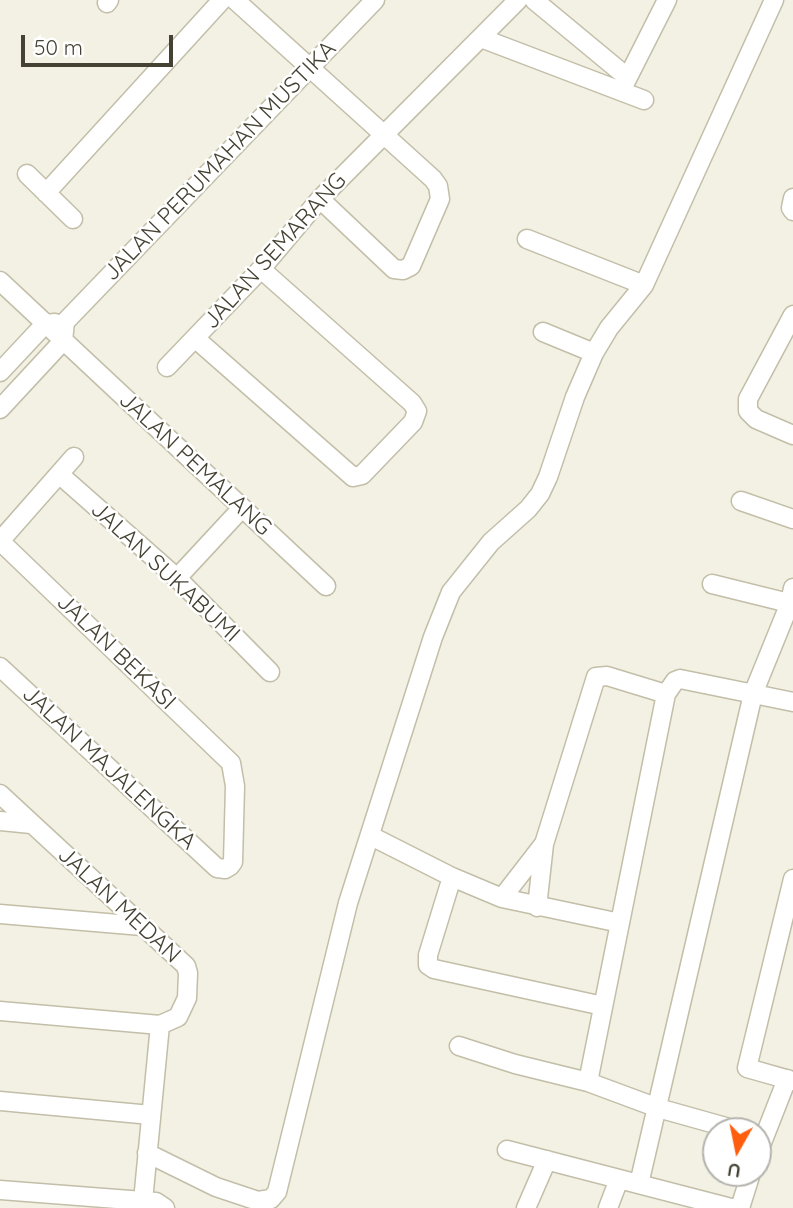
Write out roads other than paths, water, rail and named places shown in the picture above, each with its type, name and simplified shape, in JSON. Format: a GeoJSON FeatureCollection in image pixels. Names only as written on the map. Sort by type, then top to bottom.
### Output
{"type":"FeatureCollection","features":[{"type":"Feature","properties":{"kind":"street"},"geometry":{"type":"LineString","coordinates":[[46,193],[222,0]]}},
{"type":"Feature","properties":{"kind":"street"},"geometry":{"type":"LineString","coordinates":[[235,0],[433,179],[438,186],[440,199],[411,266],[403,270],[394,269],[320,199]]}},
{"type":"Feature","properties":{"kind":"street","name":"JALAN PERUMAHAN MUSTIKA"},"geometry":{"type":"LineString","coordinates":[[65,322],[375,0]]}},
{"type":"Feature","properties":{"kind":"street","name":"JALAN SEMARANG"},"geometry":{"type":"LineString","coordinates":[[167,367],[261,269],[320,199],[518,0]]}},
{"type":"Feature","properties":{"kind":"street"},"geometry":{"type":"LineString","coordinates":[[534,0],[644,100]]}},
{"type":"Feature","properties":{"kind":"street"},"geometry":{"type":"LineString","coordinates":[[624,83],[667,0]]}},
{"type":"Feature","properties":{"kind":"street"},"geometry":{"type":"LineString","coordinates":[[148,1153],[216,1187],[258,1201],[271,1199],[277,1192],[338,941],[433,637],[451,592],[491,542],[540,494],[594,353],[613,323],[644,285],[774,0]]}},
{"type":"Feature","properties":{"kind":"street"},"geometry":{"type":"LineString","coordinates":[[481,38],[624,83]]}},
{"type":"Feature","properties":{"kind":"street"},"geometry":{"type":"LineString","coordinates":[[27,174],[73,219]]}},
{"type":"Feature","properties":{"kind":"street"},"geometry":{"type":"LineString","coordinates":[[793,198],[793,211]]}},
{"type":"Feature","properties":{"kind":"street"},"geometry":{"type":"LineString","coordinates":[[527,239],[644,285]]}},
{"type":"Feature","properties":{"kind":"street"},"geometry":{"type":"LineString","coordinates":[[196,339],[353,477],[362,475],[413,422],[417,411],[412,403],[261,269]]}},
{"type":"Feature","properties":{"kind":"street","name":"JALAN PEMALANG"},"geometry":{"type":"LineString","coordinates":[[0,281],[326,586]]}},
{"type":"Feature","properties":{"kind":"street"},"geometry":{"type":"LineString","coordinates":[[793,315],[748,399],[748,411],[756,419],[793,435]]}},
{"type":"Feature","properties":{"kind":"street"},"geometry":{"type":"LineString","coordinates":[[0,372],[46,324],[65,322],[63,341],[0,409]]}},
{"type":"Feature","properties":{"kind":"street"},"geometry":{"type":"LineString","coordinates":[[543,332],[594,353]]}},
{"type":"Feature","properties":{"kind":"street"},"geometry":{"type":"LineString","coordinates":[[0,541],[74,457]]}},
{"type":"Feature","properties":{"kind":"street","name":"JALAN SUKABUMI"},"geometry":{"type":"LineString","coordinates":[[59,474],[177,578],[270,672]]}},
{"type":"Feature","properties":{"kind":"street"},"geometry":{"type":"LineString","coordinates":[[741,501],[793,519]]}},
{"type":"Feature","properties":{"kind":"street"},"geometry":{"type":"LineString","coordinates":[[177,578],[242,508]]}},
{"type":"Feature","properties":{"kind":"street","name":"JALAN BEKASI"},"geometry":{"type":"LineString","coordinates":[[0,541],[232,763],[235,786],[233,862],[225,869],[217,868]]}},
{"type":"Feature","properties":{"kind":"street"},"geometry":{"type":"LineString","coordinates":[[639,1184],[754,694],[792,598],[712,584]]}},
{"type":"Feature","properties":{"kind":"street","name":"JALAN MAJALENGKA"},"geometry":{"type":"LineString","coordinates":[[0,667],[217,868]]}},
{"type":"Feature","properties":{"kind":"street"},"geometry":{"type":"LineString","coordinates":[[537,907],[544,844],[596,677],[607,676],[666,694]]}},
{"type":"Feature","properties":{"kind":"street"},"geometry":{"type":"LineString","coordinates":[[588,1082],[666,694],[675,681],[680,679],[793,702]]}},
{"type":"Feature","properties":{"kind":"street","name":"JALAN MEDAN"},"geometry":{"type":"LineString","coordinates":[[0,794],[186,966],[187,998],[178,1017],[160,1025]]}},
{"type":"Feature","properties":{"kind":"street"},"geometry":{"type":"LineString","coordinates":[[0,821],[31,824]]}},
{"type":"Feature","properties":{"kind":"street"},"geometry":{"type":"LineString","coordinates":[[371,836],[452,877],[502,898],[620,923]]}},
{"type":"Feature","properties":{"kind":"street"},"geometry":{"type":"LineString","coordinates":[[502,898],[544,844]]}},
{"type":"Feature","properties":{"kind":"street"},"geometry":{"type":"LineString","coordinates":[[452,877],[428,955],[428,965],[603,1006]]}},
{"type":"Feature","properties":{"kind":"street"},"geometry":{"type":"LineString","coordinates":[[772,1117],[790,1080],[747,1068],[793,879]]}},
{"type":"Feature","properties":{"kind":"street"},"geometry":{"type":"LineString","coordinates":[[0,914],[142,926]]}},
{"type":"Feature","properties":{"kind":"street"},"geometry":{"type":"LineString","coordinates":[[0,1011],[160,1025],[143,1201]]}},
{"type":"Feature","properties":{"kind":"street"},"geometry":{"type":"LineString","coordinates":[[459,1046],[515,1064],[588,1082],[658,1108],[702,1120]]}},
{"type":"Feature","properties":{"kind":"street"},"geometry":{"type":"LineString","coordinates":[[0,1101],[151,1115]]}},
{"type":"Feature","properties":{"kind":"street"},"geometry":{"type":"LineString","coordinates":[[507,1150],[639,1184],[695,1203],[731,1208]]}},
{"type":"Feature","properties":{"kind":"street"},"geometry":{"type":"LineString","coordinates":[[526,1208],[547,1160]]}},
{"type":"Feature","properties":{"kind":"street"},"geometry":{"type":"LineString","coordinates":[[608,1208],[619,1179]]}},
{"type":"Feature","properties":{"kind":"street"},"geometry":{"type":"LineString","coordinates":[[740,1208],[747,1187]]}},
{"type":"Feature","properties":{"kind":"street"},"geometry":{"type":"LineString","coordinates":[[0,1189],[156,1202],[164,1208]]}}]}
